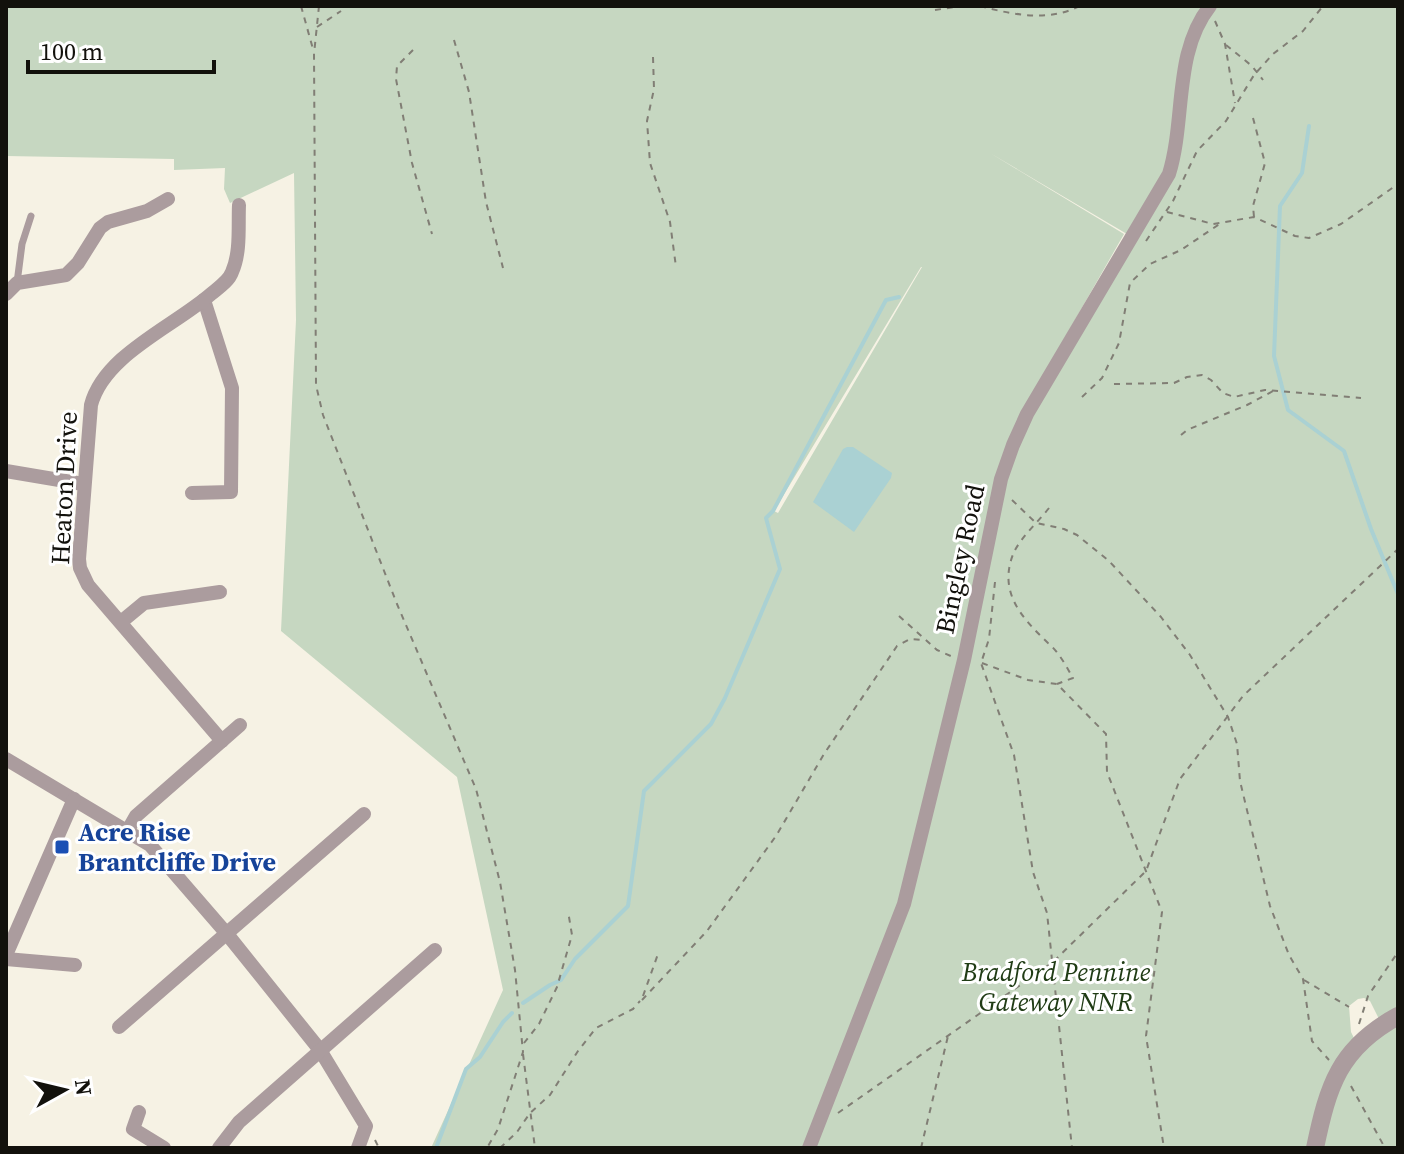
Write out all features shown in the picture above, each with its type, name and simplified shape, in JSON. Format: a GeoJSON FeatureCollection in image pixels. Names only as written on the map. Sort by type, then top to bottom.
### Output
{"type":"FeatureCollection","features":[{"type":"Feature","properties":{"kind":"street","name":"Bingley Road"},"geometry":{"type":"LineString","coordinates":[[809,1148],[904,904],[964,660],[1001,479],[1027,414],[1169,174],[1175,156],[1188,52],[1197,25],[1208,9]]}},
{"type":"Feature","properties":{"kind":"street"},"geometry":{"type":"LineString","coordinates":[[11,289],[66,275],[78,263],[100,228],[108,222],[147,211],[168,199]]}},
{"type":"Feature","properties":{"kind":"street","name":"Heaton Drive"},"geometry":{"type":"LineString","coordinates":[[222,741],[88,585],[80,568],[83,484],[91,405],[98,384],[117,363],[204,300],[231,276],[237,257],[239,205]]}},
{"type":"Feature","properties":{"kind":"street"},"geometry":{"type":"LineString","coordinates":[[192,493],[231,492],[232,388],[204,300]]}},
{"type":"Feature","properties":{"kind":"street"},"geometry":{"type":"LineString","coordinates":[[6,471],[83,484]]}},
{"type":"Feature","properties":{"kind":"street"},"geometry":{"type":"LineString","coordinates":[[121,622],[144,603],[220,592]]}},
{"type":"Feature","properties":{"kind":"street"},"geometry":{"type":"LineString","coordinates":[[128,830],[136,816],[240,725]]}},
{"type":"Feature","properties":{"kind":"street"},"geometry":{"type":"LineString","coordinates":[[6,759],[150,845],[227,934],[320,1050],[366,1126],[358,1148]]}},
{"type":"Feature","properties":{"kind":"street"},"geometry":{"type":"LineString","coordinates":[[74,799],[6,957],[75,965]]}},
{"type":"Feature","properties":{"kind":"street"},"geometry":{"type":"LineString","coordinates":[[119,1027],[364,814]]}},
{"type":"Feature","properties":{"kind":"street"},"geometry":{"type":"LineString","coordinates":[[219,1148],[239,1122],[435,950]]}},
{"type":"Feature","properties":{"kind":"street"},"geometry":{"type":"LineString","coordinates":[[1315,1148],[1330,1086],[1338,1071],[1357,1044],[1398,1016]]}},
{"type":"Feature","properties":{"kind":"street"},"geometry":{"type":"LineString","coordinates":[[139,1112],[133,1129],[164,1148]]}},
{"type":"Feature","properties":{"kind":"lane"},"geometry":{"type":"LineString","coordinates":[[11,289],[31,216]]}},
{"type":"Feature","properties":{"kind":"path"},"geometry":{"type":"LineString","coordinates":[[303,6],[314,54]]}},
{"type":"Feature","properties":{"kind":"path"},"geometry":{"type":"LineString","coordinates":[[319,6],[314,54],[313,349],[318,399],[397,604],[484,814],[509,929],[535,1148]]}},
{"type":"Feature","properties":{"kind":"path"},"geometry":{"type":"LineString","coordinates":[[935,10],[962,6]]}},
{"type":"Feature","properties":{"kind":"path"},"geometry":{"type":"LineString","coordinates":[[980,6],[1011,13],[1050,16],[1080,6]]}},
{"type":"Feature","properties":{"kind":"path"},"geometry":{"type":"LineString","coordinates":[[1208,9],[1225,44],[1235,105],[1257,71],[1303,31],[1323,6]]}},
{"type":"Feature","properties":{"kind":"path"},"geometry":{"type":"LineString","coordinates":[[316,27],[341,11]]}},
{"type":"Feature","properties":{"kind":"path"},"geometry":{"type":"LineString","coordinates":[[454,40],[469,92],[486,202],[503,268]]}},
{"type":"Feature","properties":{"kind":"path"},"geometry":{"type":"LineString","coordinates":[[1225,44],[1257,71],[1263,80]]}},
{"type":"Feature","properties":{"kind":"path"},"geometry":{"type":"LineString","coordinates":[[413,50],[397,66],[396,79],[412,163],[432,234]]}},
{"type":"Feature","properties":{"kind":"path"},"geometry":{"type":"LineString","coordinates":[[653,57],[654,89],[647,121],[650,163],[670,222],[676,267]]}},
{"type":"Feature","properties":{"kind":"path"},"geometry":{"type":"LineString","coordinates":[[1253,118],[1265,163],[1253,206],[1254,217]]}},
{"type":"Feature","properties":{"kind":"path"},"geometry":{"type":"LineString","coordinates":[[1151,205],[1196,221],[1222,223],[1254,217],[1295,236],[1309,238],[1341,224],[1398,184]]}},
{"type":"Feature","properties":{"kind":"path"},"geometry":{"type":"LineString","coordinates":[[1082,397],[1102,378],[1119,343],[1130,283],[1150,264],[1181,250],[1222,223]]}},
{"type":"Feature","properties":{"kind":"path"},"geometry":{"type":"LineString","coordinates":[[1114,384],[1174,383],[1196,375],[1206,376],[1228,396],[1259,390],[1361,398]]}},
{"type":"Feature","properties":{"kind":"path"},"geometry":{"type":"LineString","coordinates":[[1181,435],[1273,391]]}},
{"type":"Feature","properties":{"kind":"path"},"geometry":{"type":"LineString","coordinates":[[1007,495],[1036,523],[1077,535],[1109,561],[1180,642],[1228,717],[1237,744],[1240,781],[1270,906],[1289,955],[1303,979],[1312,1041],[1360,1101],[1385,1148]]}},
{"type":"Feature","properties":{"kind":"path"},"geometry":{"type":"LineString","coordinates":[[899,616],[948,656],[981,663],[1028,680],[1057,684],[1073,678],[1049,643],[1020,616],[1010,591],[1014,552],[1049,508]]}},
{"type":"Feature","properties":{"kind":"path"},"geometry":{"type":"LineString","coordinates":[[816,1128],[1053,962],[1146,871],[1180,779],[1243,696],[1398,549]]}},
{"type":"Feature","properties":{"kind":"path"},"geometry":{"type":"LineString","coordinates":[[995,580],[989,639],[981,663],[1014,755],[1033,872],[1047,913],[1072,1148]]}},
{"type":"Feature","properties":{"kind":"path"},"geometry":{"type":"LineString","coordinates":[[500,1148],[556,1087],[596,1028],[633,1009],[707,931],[781,829],[824,754],[897,646],[910,639],[926,641]]}},
{"type":"Feature","properties":{"kind":"path"},"geometry":{"type":"LineString","coordinates":[[1057,684],[1106,734],[1107,772],[1162,912],[1146,1036],[1164,1148]]}},
{"type":"Feature","properties":{"kind":"path"},"geometry":{"type":"LineString","coordinates":[[523,1044],[539,1024],[557,987],[572,935],[568,911]]}},
{"type":"Feature","properties":{"kind":"path"},"geometry":{"type":"LineString","coordinates":[[1358,1026],[1368,996],[1398,952]]}},
{"type":"Feature","properties":{"kind":"path"},"geometry":{"type":"LineString","coordinates":[[642,1000],[658,954]]}},
{"type":"Feature","properties":{"kind":"path"},"geometry":{"type":"LineString","coordinates":[[1303,979],[1349,1007]]}},
{"type":"Feature","properties":{"kind":"path"},"geometry":{"type":"LineString","coordinates":[[921,1148],[948,1035]]}},
{"type":"Feature","properties":{"kind":"path"},"geometry":{"type":"LineString","coordinates":[[487,1148],[498,1129],[523,1052]]}},
{"type":"Feature","properties":{"kind":"green space","name":"Bradford Pennine Gateway NNR"},"geometry":{"type":"Polygon","coordinates":[[[6,6],[1398,6],[1398,1148],[431,1148],[503,990],[457,777],[281,631],[296,320],[294,173],[230,203],[224,189],[225,168],[174,170],[174,159],[6,156],[6,6]],[[990,153],[1124,234],[1023,411],[1132,237],[990,153]],[[921,267],[774,511],[778,513],[921,267]],[[1358,999],[1349,1006],[1351,1032],[1357,1044],[1382,1025],[1370,1001],[1358,999]]]}},
{"type":"Feature","properties":{"kind":"water"},"geometry":{"type":"Polygon","coordinates":[[[847,447],[853,447],[892,473],[854,532],[813,502],[847,447]]]}},
{"type":"Feature","properties":{"kind":"waterway"},"geometry":{"type":"LineString","coordinates":[[1309,126],[1302,173],[1280,206],[1274,356],[1288,410],[1344,451],[1398,594]]}},
{"type":"Feature","properties":{"kind":"waterway"},"geometry":{"type":"LineString","coordinates":[[523,1003],[561,980],[575,959],[628,906],[644,791],[711,724],[725,698],[780,569],[766,518],[773,511],[886,300],[899,297]]}},
{"type":"Feature","properties":{"kind":"waterway"},"geometry":{"type":"LineString","coordinates":[[436,1148],[466,1069],[480,1057],[512,1013]]}},
{"type":"Feature","properties":{"kind":"place","name":"Acre Rise Brantcliffe Drive"},"geometry":{"type":"Point","coordinates":[62,847]}}]}
